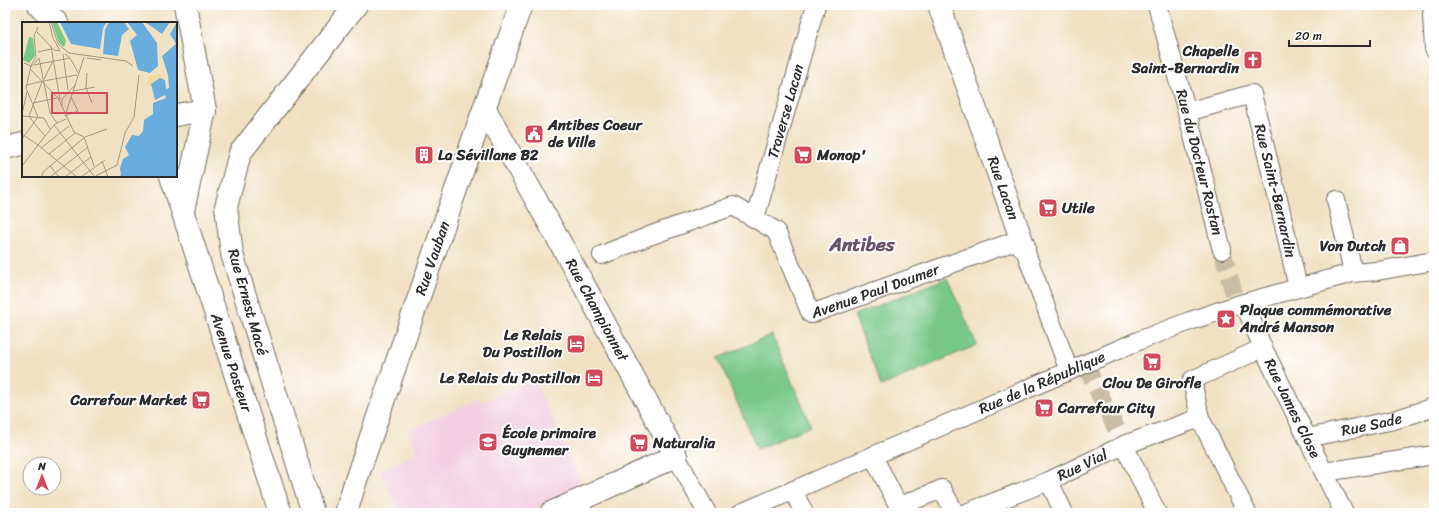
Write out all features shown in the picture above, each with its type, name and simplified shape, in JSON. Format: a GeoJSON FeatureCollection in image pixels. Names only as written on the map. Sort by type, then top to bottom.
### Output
{"type":"FeatureCollection","features":[{"type":"Feature","properties":{"kind":"street"},"geometry":{"type":"LineString","coordinates":[[39,5],[55,22]]}},
{"type":"Feature","properties":{"kind":"street"},"geometry":{"type":"LineString","coordinates":[[183,212],[205,110],[184,5]]}},
{"type":"Feature","properties":{"kind":"street","name":"Rue Ernest Macé"},"geometry":{"type":"LineString","coordinates":[[313,513],[232,254],[226,207],[240,152],[356,5]]}},
{"type":"Feature","properties":{"kind":"street","name":"Rue Vauban"},"geometry":{"type":"LineString","coordinates":[[346,513],[474,137],[521,5]]}},
{"type":"Feature","properties":{"kind":"street","name":"Traverse Lacan"},"geometry":{"type":"LineString","coordinates":[[755,218],[816,5]]}},
{"type":"Feature","properties":{"kind":"street","name":"Rue Lacan"},"geometry":{"type":"LineString","coordinates":[[938,5],[1069,372]]}},
{"type":"Feature","properties":{"kind":"street","name":"Rue du Docteur Rostan"},"geometry":{"type":"LineString","coordinates":[[1157,5],[1187,112],[1222,250]]}},
{"type":"Feature","properties":{"kind":"street"},"geometry":{"type":"LineString","coordinates":[[1434,5],[1432,15],[1434,50]]}},
{"type":"Feature","properties":{"kind":"street","name":"Rue Saint-Bernardin"},"geometry":{"type":"LineString","coordinates":[[1187,112],[1252,94],[1298,288]]}},
{"type":"Feature","properties":{"kind":"street","name":"Rue Championnet"},"geometry":{"type":"LineString","coordinates":[[485,109],[580,278],[706,513]]}},
{"type":"Feature","properties":{"kind":"street"},"geometry":{"type":"LineString","coordinates":[[177,115],[205,110]]}},
{"type":"Feature","properties":{"kind":"street"},"geometry":{"type":"LineString","coordinates":[[5,148],[22,144]]}},
{"type":"Feature","properties":{"kind":"street","name":"Avenue Pasteur"},"geometry":{"type":"LineString","coordinates":[[171,177],[277,503],[282,513]]}},
{"type":"Feature","properties":{"kind":"street"},"geometry":{"type":"LineString","coordinates":[[1336,200],[1352,273]]}},
{"type":"Feature","properties":{"kind":"street","name":"Avenue Paul Doumer"},"geometry":{"type":"LineString","coordinates":[[602,255],[649,236],[733,206],[776,231],[811,314],[1023,243]]}},
{"type":"Feature","properties":{"kind":"street","name":"Rue de la République"},"geometry":{"type":"LineString","coordinates":[[741,513],[1138,341],[1238,301],[1298,288],[1352,273],[1377,272],[1434,261]]}},
{"type":"Feature","properties":{"kind":"street","name":"Rue James Close"},"geometry":{"type":"LineString","coordinates":[[1238,301],[1263,348],[1344,513]]}},
{"type":"Feature","properties":{"kind":"street"},"geometry":{"type":"LineString","coordinates":[[1247,513],[1200,418],[1192,380],[1263,348]]}},
{"type":"Feature","properties":{"kind":"street","name":"Rue Sade"},"geometry":{"type":"LineString","coordinates":[[1307,438],[1394,420],[1434,407]]}},
{"type":"Feature","properties":{"kind":"street","name":"Rue Vial"},"geometry":{"type":"LineString","coordinates":[[966,513],[989,509],[1124,445],[1200,418]]}},
{"type":"Feature","properties":{"kind":"street"},"geometry":{"type":"LineString","coordinates":[[1124,445],[1157,513]]}},
{"type":"Feature","properties":{"kind":"street"},"geometry":{"type":"LineString","coordinates":[[1324,473],[1434,455]]}},
{"type":"Feature","properties":{"kind":"street"},"geometry":{"type":"LineString","coordinates":[[551,513],[676,456]]}},
{"type":"Feature","properties":{"kind":"street"},"geometry":{"type":"LineString","coordinates":[[873,456],[901,510],[942,489],[955,513]]}},
{"type":"Feature","properties":{"kind":"street"},"geometry":{"type":"LineString","coordinates":[[1049,481],[1064,513]]}},
{"type":"Feature","properties":{"kind":"street"},"geometry":{"type":"LineString","coordinates":[[793,490],[804,513]]}},
{"type":"Feature","properties":{"kind":"shaded area","name":"École primaire Guynemer"},"geometry":{"type":"Polygon","coordinates":[[[534,379],[583,486],[524,513],[400,513],[380,471],[417,453],[408,430],[480,398],[483,402],[534,379]]]}},
{"type":"Feature","properties":{"kind":"green space"},"geometry":{"type":"Polygon","coordinates":[[[947,278],[977,345],[881,386],[854,315],[947,278]]]}},
{"type":"Feature","properties":{"kind":"green space"},"geometry":{"type":"Polygon","coordinates":[[[772,335],[811,426],[757,449],[718,358],[772,335]]]}},
{"type":"Feature","properties":{"kind":"tunnel"},"geometry":{"type":"LineString","coordinates":[[1222,250],[1234,294]]}},
{"type":"Feature","properties":{"kind":"tunnel"},"geometry":{"type":"LineString","coordinates":[[1085,364],[1124,445]]}},
{"type":"Feature","properties":{"kind":"place","name":"Chapelle Saint-Bernardin"},"geometry":{"type":"Point","coordinates":[1253,60]}},
{"type":"Feature","properties":{"kind":"place","name":"Antibes Coeur de Ville"},"geometry":{"type":"Point","coordinates":[534,134]}},
{"type":"Feature","properties":{"kind":"place","name":"La Sévillane B2"},"geometry":{"type":"Point","coordinates":[424,155]}},
{"type":"Feature","properties":{"kind":"place","name":"Monop'"},"geometry":{"type":"Point","coordinates":[803,155]}},
{"type":"Feature","properties":{"kind":"place","name":"Utile"},"geometry":{"type":"Point","coordinates":[1048,208]}},
{"type":"Feature","properties":{"kind":"place","name":"Von Dutch"},"geometry":{"type":"Point","coordinates":[1400,246]}},
{"type":"Feature","properties":{"kind":"place","name":"Plaque commémorative André Manson"},"geometry":{"type":"Point","coordinates":[1226,319]}},
{"type":"Feature","properties":{"kind":"place","name":"Le Relais Du Postillon"},"geometry":{"type":"Point","coordinates":[576,344]}},
{"type":"Feature","properties":{"kind":"place","name":"Clou De Girofle"},"geometry":{"type":"Point","coordinates":[1152,362]}},
{"type":"Feature","properties":{"kind":"place","name":"Le Relais du Postillon"},"geometry":{"type":"Point","coordinates":[594,378]}},
{"type":"Feature","properties":{"kind":"place","name":"Carrefour Market"},"geometry":{"type":"Point","coordinates":[201,400]}},
{"type":"Feature","properties":{"kind":"place","name":"Carrefour City"},"geometry":{"type":"Point","coordinates":[1044,408]}},
{"type":"Feature","properties":{"kind":"place","name":"École primaire Guynemer"},"geometry":{"type":"Point","coordinates":[488,442]}},
{"type":"Feature","properties":{"kind":"place","name":"Naturalia"},"geometry":{"type":"Point","coordinates":[639,443]}},
{"type":"Feature","properties":{"kind":"district","name":"Antibes"},"geometry":{"type":"Point","coordinates":[862,244]}}]}
